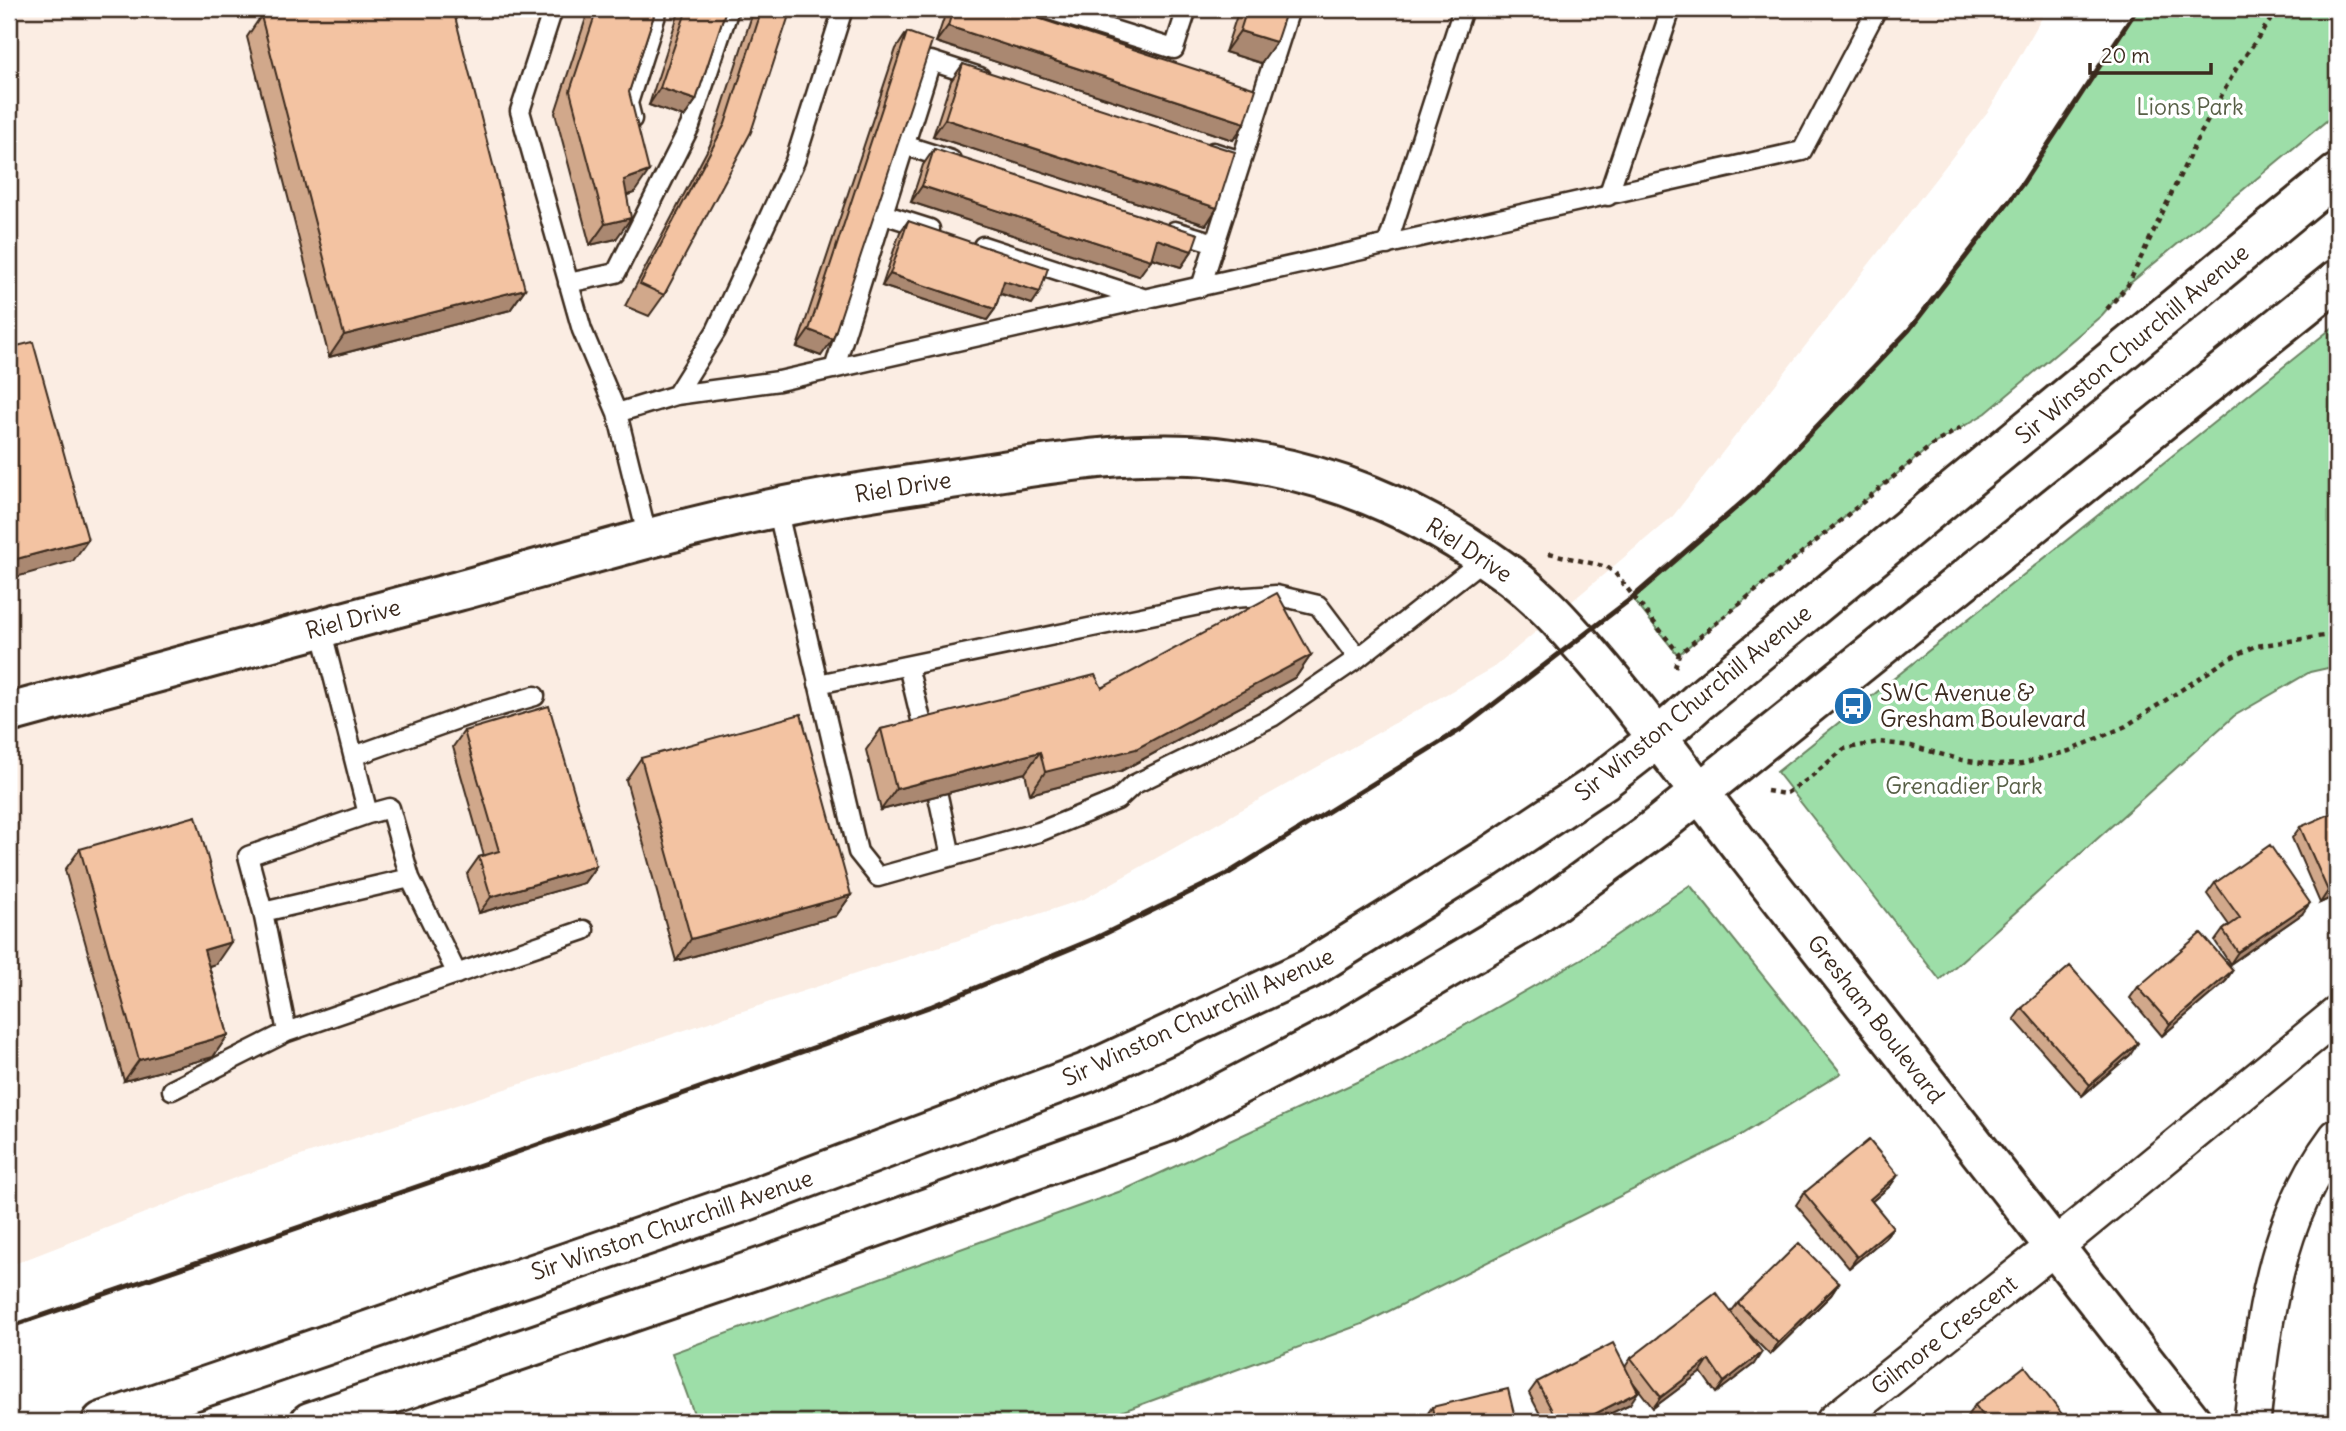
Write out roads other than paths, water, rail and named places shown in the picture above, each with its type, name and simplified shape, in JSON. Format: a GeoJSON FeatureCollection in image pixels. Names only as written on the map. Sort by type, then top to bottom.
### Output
{"type":"FeatureCollection","features":[{"type":"Feature","properties":{"kind":"main road","name":"Sir Winston Churchill Avenue"},"geometry":{"type":"LineString","coordinates":[[102,1422],[749,1200],[1086,1073],[1308,970],[1488,858],[1604,780],[2337,174]]}},
{"type":"Feature","properties":{"kind":"main road"},"geometry":{"type":"LineString","coordinates":[[310,1422],[769,1265],[1167,1122],[1340,1032],[1532,918],[1654,829],[2337,280]]}},
{"type":"Feature","properties":{"kind":"main road","name":"Riel Drive"},"geometry":{"type":"LineString","coordinates":[[9,712],[648,540],[777,508],[1041,466],[1118,457],[1209,456],[1307,473],[1344,484],[1401,508],[1465,544],[1509,575],[1547,607],[1631,702],[1699,791]]}},
{"type":"Feature","properties":{"kind":"main road","name":"Gresham Boulevard"},"geometry":{"type":"LineString","coordinates":[[1699,791],[2192,1422]]}},
{"type":"Feature","properties":{"kind":"street"},"geometry":{"type":"LineString","coordinates":[[2054,1247],[2337,1015]]}},
{"type":"Feature","properties":{"kind":"street"},"geometry":{"type":"LineString","coordinates":[[2252,1422],[2261,1343],[2277,1264],[2302,1195],[2322,1157],[2337,1137]]}},
{"type":"Feature","properties":{"kind":"street","name":"Gilmore Crescent"},"geometry":{"type":"LineString","coordinates":[[1833,1422],[2054,1247]]}},
{"type":"Feature","properties":{"kind":"lane"},"geometry":{"type":"LineString","coordinates":[[553,9],[520,111],[582,330],[617,413],[648,540]]}},
{"type":"Feature","properties":{"kind":"lane"},"geometry":{"type":"LineString","coordinates":[[637,141],[628,103],[658,9]]}},
{"type":"Feature","properties":{"kind":"lane"},"geometry":{"type":"LineString","coordinates":[[568,283],[616,273],[690,127],[729,9]]}},
{"type":"Feature","properties":{"kind":"lane"},"geometry":{"type":"LineString","coordinates":[[676,395],[716,331],[795,161],[843,9]]}},
{"type":"Feature","properties":{"kind":"lane"},"geometry":{"type":"LineString","coordinates":[[1046,9],[1174,49],[1186,9]]}},
{"type":"Feature","properties":{"kind":"lane"},"geometry":{"type":"LineString","coordinates":[[1201,287],[1290,9]]}},
{"type":"Feature","properties":{"kind":"lane"},"geometry":{"type":"LineString","coordinates":[[1387,245],[1463,9]]}},
{"type":"Feature","properties":{"kind":"lane"},"geometry":{"type":"LineString","coordinates":[[1608,196],[1671,9]]}},
{"type":"Feature","properties":{"kind":"lane"},"geometry":{"type":"LineString","coordinates":[[617,413],[676,395],[779,382],[1802,151],[1877,9]]}},
{"type":"Feature","properties":{"kind":"lane"},"geometry":{"type":"LineString","coordinates":[[834,369],[931,61],[995,82]]}},
{"type":"Feature","properties":{"kind":"lane"},"geometry":{"type":"LineString","coordinates":[[904,145],[969,166]]}},
{"type":"Feature","properties":{"kind":"lane"},"geometry":{"type":"LineString","coordinates":[[1202,149],[1241,161]]}},
{"type":"Feature","properties":{"kind":"lane"},"geometry":{"type":"LineString","coordinates":[[645,179],[651,204]]}},
{"type":"Feature","properties":{"kind":"lane"},"geometry":{"type":"LineString","coordinates":[[883,214],[1148,299]]}},
{"type":"Feature","properties":{"kind":"lane"},"geometry":{"type":"LineString","coordinates":[[1163,227],[1215,243]]}},
{"type":"Feature","properties":{"kind":"lane"},"geometry":{"type":"LineString","coordinates":[[777,508],[858,852],[878,877],[1039,832],[1116,800],[1133,785],[1272,717],[1358,658],[1484,559]]}},
{"type":"Feature","properties":{"kind":"lane"},"geometry":{"type":"LineString","coordinates":[[818,684],[1233,598],[1276,595],[1318,605],[1358,658]]}},
{"type":"Feature","properties":{"kind":"lane"},"geometry":{"type":"LineString","coordinates":[[321,628],[368,814]]}},
{"type":"Feature","properties":{"kind":"lane"},"geometry":{"type":"LineString","coordinates":[[908,666],[925,736]]}},
{"type":"Feature","properties":{"kind":"lane"},"geometry":{"type":"LineString","coordinates":[[354,756],[466,716],[535,695]]}},
{"type":"Feature","properties":{"kind":"lane"},"geometry":{"type":"LineString","coordinates":[[938,796],[951,856]]}},
{"type":"Feature","properties":{"kind":"lane"},"geometry":{"type":"LineString","coordinates":[[287,1032],[263,912],[248,856],[368,814],[390,808],[410,878],[457,974]]}},
{"type":"Feature","properties":{"kind":"lane"},"geometry":{"type":"LineString","coordinates":[[263,912],[410,878]]}},
{"type":"Feature","properties":{"kind":"lane"},"geometry":{"type":"LineString","coordinates":[[172,1090],[287,1032],[584,930]]}},
{"type":"Feature","properties":{"kind":"railway"},"geometry":{"type":"LineString","coordinates":[[9,1327],[932,1006],[1096,938],[1227,874],[1460,730],[1632,598],[1754,492],[1909,330],[2023,183],[2137,9]]}},
{"type":"Feature","properties":{"kind":"place","name":"SWC Avenue & Gresham Boulevard"},"geometry":{"type":"Point","coordinates":[1853,706]}},
{"type":"Feature","properties":{"kind":"park label","name":"Lions Park"},"geometry":{"type":"Point","coordinates":[2190,107]}},
{"type":"Feature","properties":{"kind":"park label","name":"Grenadier Park"},"geometry":{"type":"Point","coordinates":[1964,786]}}]}
